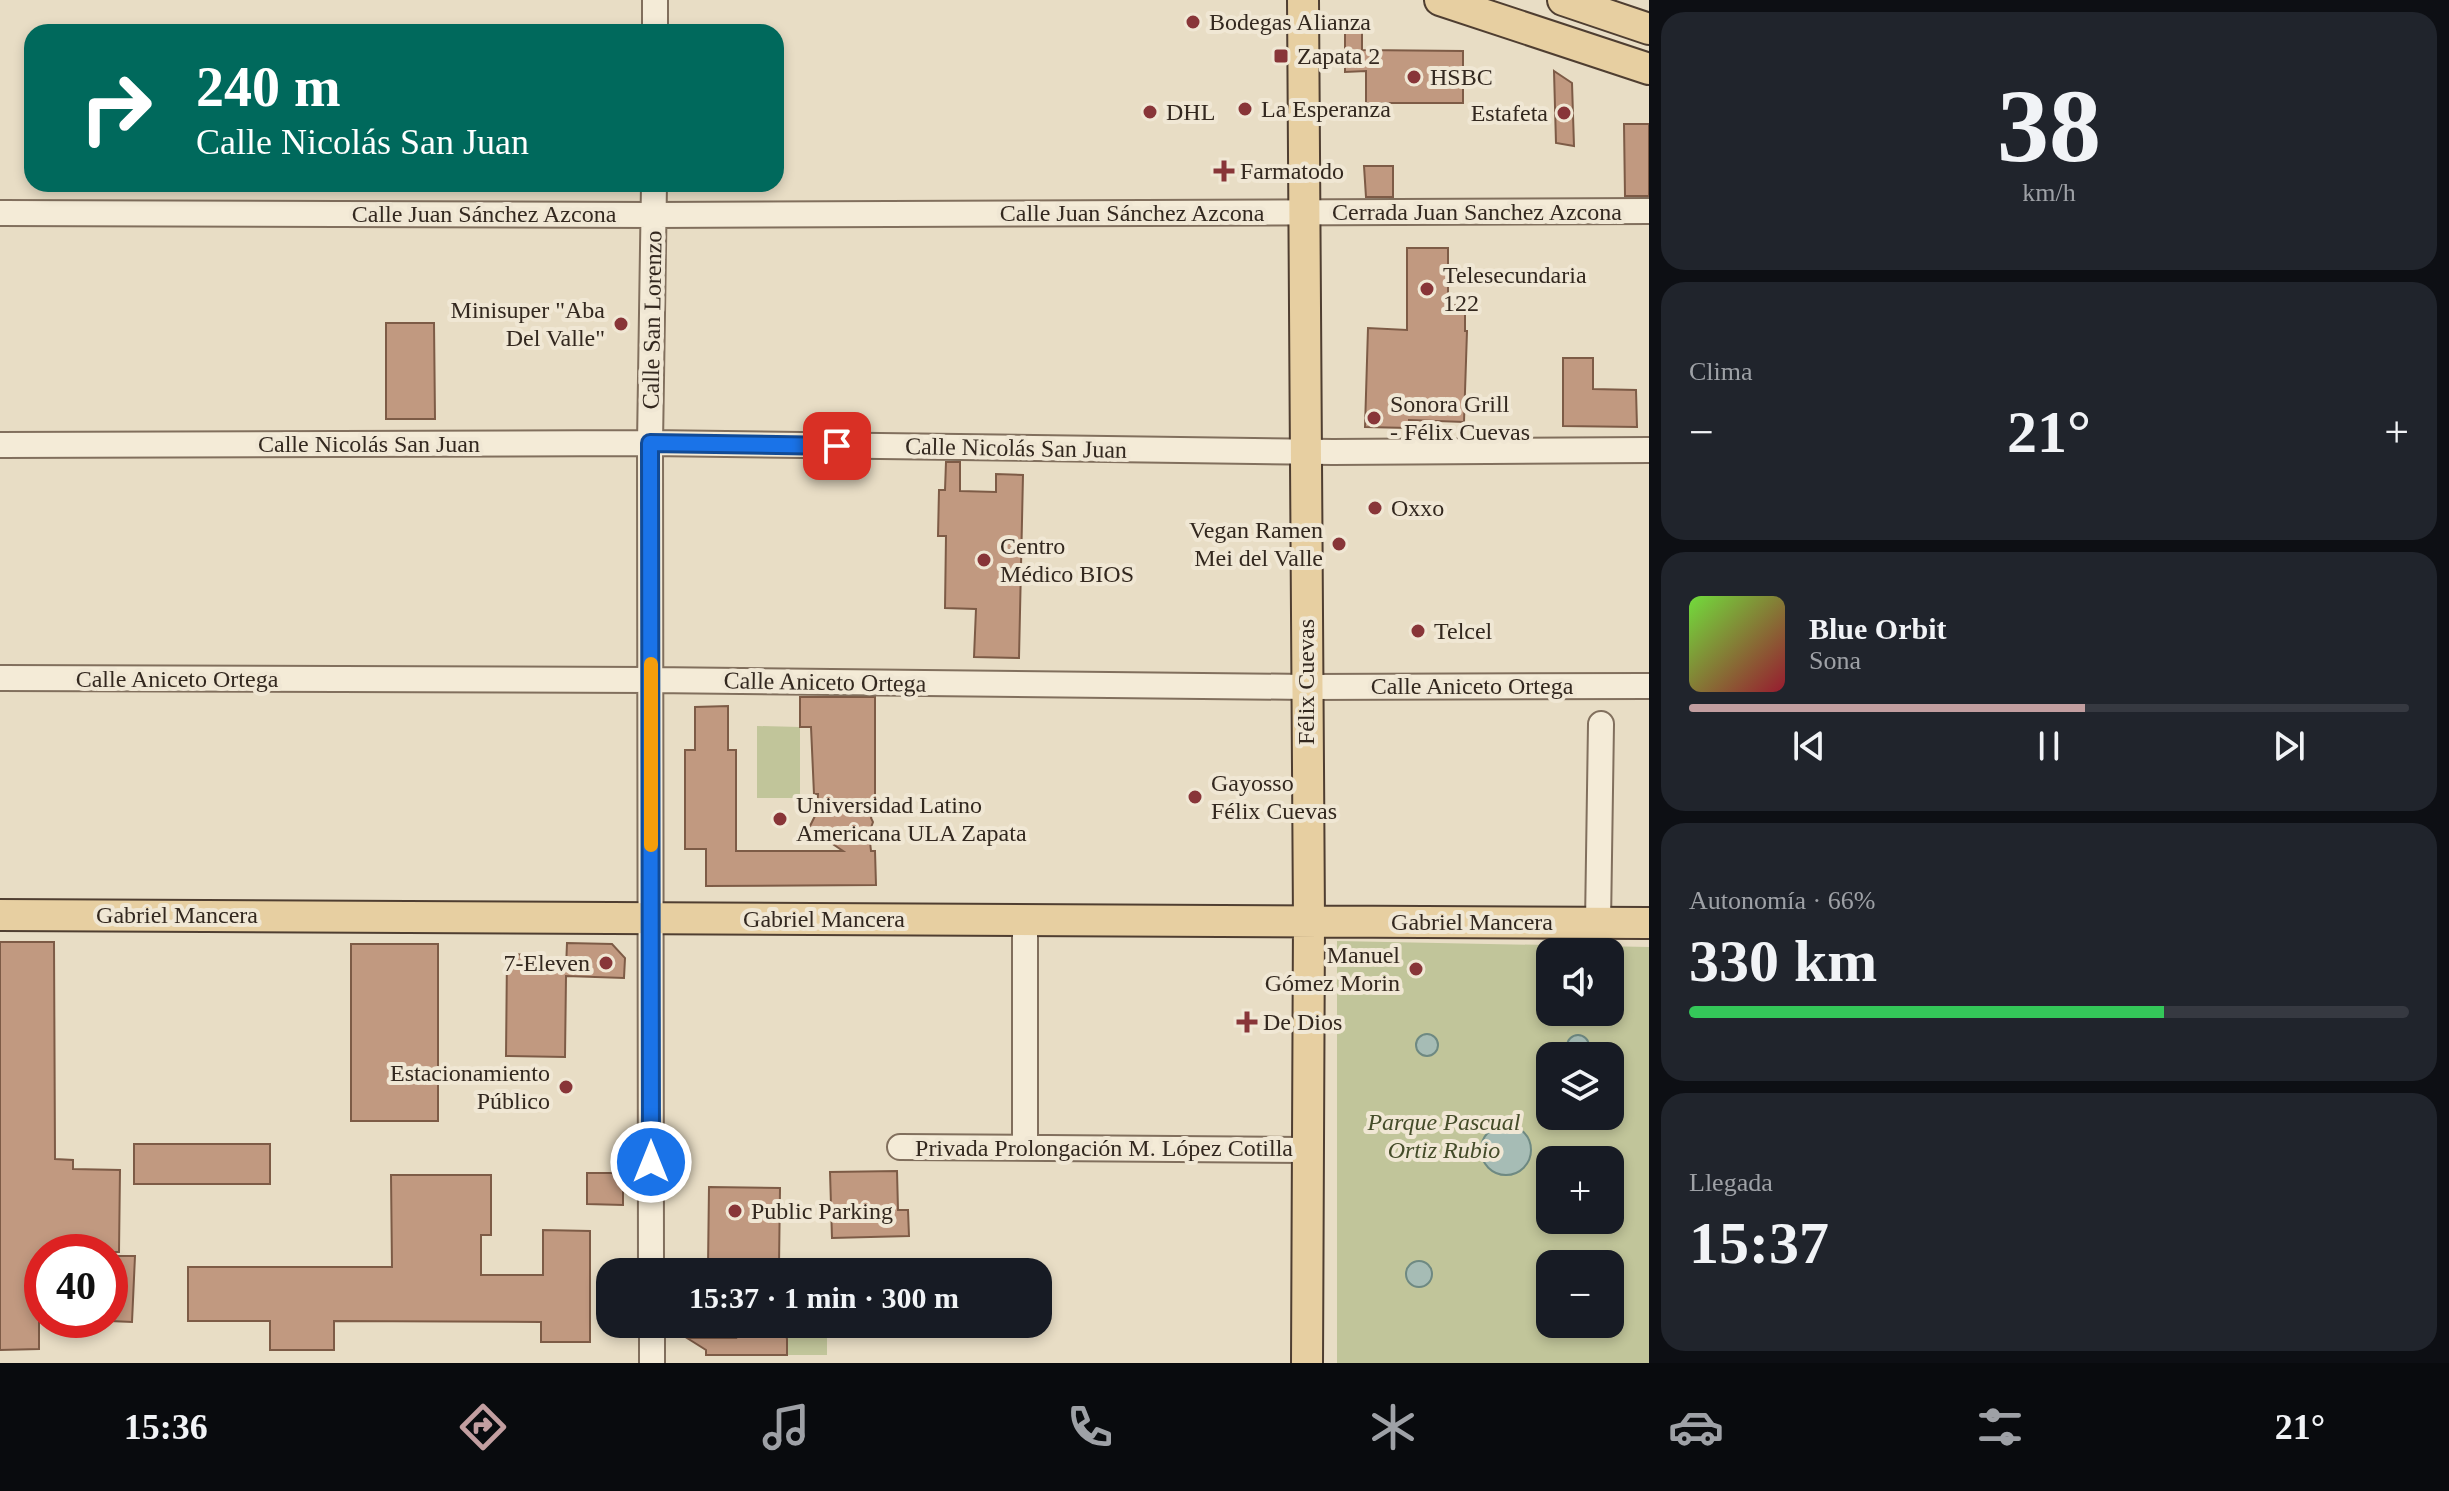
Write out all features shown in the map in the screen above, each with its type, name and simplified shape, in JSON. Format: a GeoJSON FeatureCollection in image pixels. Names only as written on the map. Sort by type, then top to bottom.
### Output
{"type":"FeatureCollection","features":[{"type":"Feature","properties":{"kind":"main road"},"geometry":{"type":"LineString","coordinates":[[1440,0],[1649,69]]}},
{"type":"Feature","properties":{"kind":"main road"},"geometry":{"type":"LineString","coordinates":[[1563,0],[1649,29]]}},
{"type":"Feature","properties":{"kind":"main road","name":"Félix Cuevas"},"geometry":{"type":"LineString","coordinates":[[1297,4],[1304,213],[1309,921],[1307,1363]]}},
{"type":"Feature","properties":{"kind":"main road","name":"Gabriel Mancera"},"geometry":{"type":"LineString","coordinates":[[0,915],[1649,923]]}},
{"type":"Feature","properties":{"kind":"street"},"geometry":{"type":"LineString","coordinates":[[655,0],[655,24]]}},
{"type":"Feature","properties":{"kind":"street","name":"Calle San Lorenzo"},"geometry":{"type":"LineString","coordinates":[[651,1258],[650,443],[654,192]]}},
{"type":"Feature","properties":{"kind":"street","name":"Cerrada Juan Sanchez Azcona"},"geometry":{"type":"LineString","coordinates":[[1304,213],[1649,211]]}},
{"type":"Feature","properties":{"kind":"street","name":"Calle Juan Sánchez Azcona"},"geometry":{"type":"LineString","coordinates":[[0,213],[1304,213]]}},
{"type":"Feature","properties":{"kind":"street","name":"Calle Nicolás San Juan"},"geometry":{"type":"LineString","coordinates":[[0,445],[650,443],[1305,451],[1649,450]]}},
{"type":"Feature","properties":{"kind":"street","name":"Calle Aniceto Ortega"},"geometry":{"type":"LineString","coordinates":[[0,678],[651,680],[1306,687],[1649,686]]}},
{"type":"Feature","properties":{"kind":"street"},"geometry":{"type":"LineString","coordinates":[[1598,923],[1601,724]]}},
{"type":"Feature","properties":{"kind":"street"},"geometry":{"type":"LineString","coordinates":[[1025,920],[1025,1148]]}},
{"type":"Feature","properties":{"kind":"street","name":"Privada Prolongación M. López Cotilla"},"geometry":{"type":"LineString","coordinates":[[900,1147],[1308,1150]]}},
{"type":"Feature","properties":{"kind":"street"},"geometry":{"type":"LineString","coordinates":[[652,1338],[652,1363]]}},
{"type":"Feature","properties":{"kind":"green space"},"geometry":{"type":"Polygon","coordinates":[[[757,726],[800,727],[800,798],[757,798],[757,726]]]}},
{"type":"Feature","properties":{"kind":"green space","name":"Parque Pascual Ortiz Rubio"},"geometry":{"type":"Polygon","coordinates":[[[1337,941],[1536,945],[1536,1026],[1624,1026],[1624,947],[1649,947],[1649,1363],[1337,1363],[1337,941]]]}},
{"type":"Feature","properties":{"kind":"green space"},"geometry":{"type":"Polygon","coordinates":[[[787,1338],[827,1338],[827,1355],[787,1355],[787,1338]]]}},
{"type":"Feature","properties":{"kind":"water"},"geometry":{"type":"Polygon","coordinates":[[[1423,1034],[1431,1034],[1438,1045],[1431,1056],[1423,1056],[1416,1049],[1416,1041],[1423,1034]]]}},
{"type":"Feature","properties":{"kind":"water"},"geometry":{"type":"Polygon","coordinates":[[[1578,1035],[1588,1042],[1568,1042],[1578,1035]]]}},
{"type":"Feature","properties":{"kind":"water"},"geometry":{"type":"Polygon","coordinates":[[[1506,1125],[1524,1132],[1531,1150],[1524,1168],[1506,1175],[1488,1168],[1481,1150],[1488,1132],[1506,1125]]]}},
{"type":"Feature","properties":{"kind":"water"},"geometry":{"type":"Polygon","coordinates":[[[1419,1261],[1428,1265],[1432,1274],[1428,1283],[1419,1287],[1410,1283],[1406,1274],[1410,1265],[1419,1261]]]}},
{"type":"Feature","properties":{"kind":"building","name":"HSBC"},"geometry":{"type":"Polygon","coordinates":[[[1345,26],[1362,26],[1362,50],[1463,51],[1463,103],[1366,103],[1366,71],[1345,72],[1345,26]]]}},
{"type":"Feature","properties":{"kind":"building","name":"Estafeta"},"geometry":{"type":"Polygon","coordinates":[[[1554,71],[1572,83],[1574,146],[1556,143],[1554,71]]]}},
{"type":"Feature","properties":{"kind":"building"},"geometry":{"type":"Polygon","coordinates":[[[1624,124],[1649,124],[1649,196],[1625,196],[1624,124]]]}},
{"type":"Feature","properties":{"kind":"building"},"geometry":{"type":"Polygon","coordinates":[[[1364,166],[1393,166],[1393,197],[1366,197],[1364,166]]]}},
{"type":"Feature","properties":{"kind":"building"},"geometry":{"type":"Polygon","coordinates":[[[1407,248],[1448,248],[1448,305],[1465,305],[1464,422],[1409,420],[1409,428],[1365,427],[1368,328],[1407,330],[1407,248]]]}},
{"type":"Feature","properties":{"kind":"building"},"geometry":{"type":"Polygon","coordinates":[[[386,323],[434,323],[435,419],[386,419],[386,323]]]}},
{"type":"Feature","properties":{"kind":"building"},"geometry":{"type":"Polygon","coordinates":[[[1563,358],[1593,358],[1593,389],[1636,390],[1637,427],[1563,426],[1563,358]]]}},
{"type":"Feature","properties":{"kind":"building","name":"Centro Médico BIOS"},"geometry":{"type":"Polygon","coordinates":[[[946,462],[960,462],[960,491],[996,492],[996,474],[1023,475],[1019,658],[974,657],[976,609],[945,608],[946,536],[938,536],[939,490],[945,490],[946,462]]]}},
{"type":"Feature","properties":{"kind":"building","name":"Universidad Latino Americana ULA Zapata"},"geometry":{"type":"Polygon","coordinates":[[[800,697],[875,697],[875,804],[869,833],[871,851],[875,851],[876,885],[706,886],[706,849],[685,849],[685,750],[695,750],[695,707],[728,706],[728,750],[736,750],[736,851],[843,851],[809,828],[817,812],[818,794],[814,794],[811,727],[800,727],[800,697]]]}},
{"type":"Feature","properties":{"kind":"building"},"geometry":{"type":"Polygon","coordinates":[[[0,942],[54,942],[55,1159],[73,1160],[73,1169],[120,1170],[119,1234],[24,1234],[24,1338],[39,1338],[39,1349],[0,1350],[0,942]]]}},
{"type":"Feature","properties":{"kind":"building"},"geometry":{"type":"Polygon","coordinates":[[[567,943],[612,944],[625,958],[624,978],[566,976],[565,1057],[506,1056],[507,954],[536,955],[535,968],[566,969],[567,943]]]}},
{"type":"Feature","properties":{"kind":"building"},"geometry":{"type":"Polygon","coordinates":[[[351,944],[438,944],[438,1121],[351,1121],[351,944]]]}},
{"type":"Feature","properties":{"kind":"building"},"geometry":{"type":"Polygon","coordinates":[[[134,1144],[270,1144],[270,1184],[134,1184],[134,1144]]]}},
{"type":"Feature","properties":{"kind":"building"},"geometry":{"type":"Polygon","coordinates":[[[897,1171],[898,1210],[908,1210],[909,1236],[832,1238],[830,1172],[897,1171]]]}},
{"type":"Feature","properties":{"kind":"building"},"geometry":{"type":"Polygon","coordinates":[[[587,1173],[623,1173],[623,1205],[587,1204],[587,1173]]]}},
{"type":"Feature","properties":{"kind":"building"},"geometry":{"type":"Polygon","coordinates":[[[391,1175],[491,1175],[491,1235],[481,1235],[481,1275],[543,1275],[543,1230],[590,1231],[590,1342],[541,1342],[541,1322],[334,1321],[334,1350],[270,1350],[270,1321],[188,1321],[188,1267],[392,1267],[391,1175]]]}},
{"type":"Feature","properties":{"kind":"building"},"geometry":{"type":"Polygon","coordinates":[[[709,1187],[780,1188],[779,1258],[708,1258],[709,1187]]]}},
{"type":"Feature","properties":{"kind":"building"},"geometry":{"type":"Polygon","coordinates":[[[128,1256],[135,1256],[132,1322],[128,1322],[128,1256]]]}},
{"type":"Feature","properties":{"kind":"building"},"geometry":{"type":"Polygon","coordinates":[[[687,1338],[787,1338],[787,1355],[706,1355],[706,1350],[687,1338]]]}},
{"type":"Feature","properties":{"kind":"slow traffic"},"geometry":{"type":"LineString","coordinates":[[651,664],[651,845]]}},
{"type":"Feature","properties":{"kind":"place","name":"Bodegas Alianza"},"geometry":{"type":"Point","coordinates":[1193,22]}},
{"type":"Feature","properties":{"kind":"place","name":"Zapata 2"},"geometry":{"type":"Point","coordinates":[1281,56]}},
{"type":"Feature","properties":{"kind":"place","name":"HSBC"},"geometry":{"type":"Point","coordinates":[1414,77]}},
{"type":"Feature","properties":{"kind":"place","name":"La Esperanza"},"geometry":{"type":"Point","coordinates":[1245,109]}},
{"type":"Feature","properties":{"kind":"place","name":"DHL"},"geometry":{"type":"Point","coordinates":[1150,112]}},
{"type":"Feature","properties":{"kind":"place","name":"Estafeta"},"geometry":{"type":"Point","coordinates":[1564,113]}},
{"type":"Feature","properties":{"kind":"place","name":"Farmatodo"},"geometry":{"type":"Point","coordinates":[1224,171]}},
{"type":"Feature","properties":{"kind":"place","name":"Telesecundaria 122"},"geometry":{"type":"Point","coordinates":[1427,289]}},
{"type":"Feature","properties":{"kind":"place","name":"Minisuper \"Aba Del Valle\""},"geometry":{"type":"Point","coordinates":[621,324]}},
{"type":"Feature","properties":{"kind":"place","name":"Sonora Grill - Félix Cuevas"},"geometry":{"type":"Point","coordinates":[1374,418]}},
{"type":"Feature","properties":{"kind":"place","name":"Oxxo"},"geometry":{"type":"Point","coordinates":[1375,508]}},
{"type":"Feature","properties":{"kind":"place","name":"Vegan Ramen Mei del Valle"},"geometry":{"type":"Point","coordinates":[1339,544]}},
{"type":"Feature","properties":{"kind":"place","name":"Centro Médico BIOS"},"geometry":{"type":"Point","coordinates":[984,560]}},
{"type":"Feature","properties":{"kind":"place","name":"Telcel"},"geometry":{"type":"Point","coordinates":[1418,631]}},
{"type":"Feature","properties":{"kind":"place","name":"Gayosso Félix Cuevas"},"geometry":{"type":"Point","coordinates":[1195,797]}},
{"type":"Feature","properties":{"kind":"place","name":"Universidad Latino Americana ULA Zapata"},"geometry":{"type":"Point","coordinates":[780,819]}},
{"type":"Feature","properties":{"kind":"place","name":"7-Eleven"},"geometry":{"type":"Point","coordinates":[606,963]}},
{"type":"Feature","properties":{"kind":"place","name":"Manuel Gómez Morin"},"geometry":{"type":"Point","coordinates":[1416,969]}},
{"type":"Feature","properties":{"kind":"place","name":"De Dios"},"geometry":{"type":"Point","coordinates":[1247,1022]}},
{"type":"Feature","properties":{"kind":"place","name":"Estacionamiento Público"},"geometry":{"type":"Point","coordinates":[566,1087]}},
{"type":"Feature","properties":{"kind":"place","name":"Public Parking"},"geometry":{"type":"Point","coordinates":[735,1211]}},
{"type":"Feature","properties":{"kind":"route"},"geometry":{"type":"LineString","coordinates":[[651,1162],[650,443],[837,446]]}}]}
